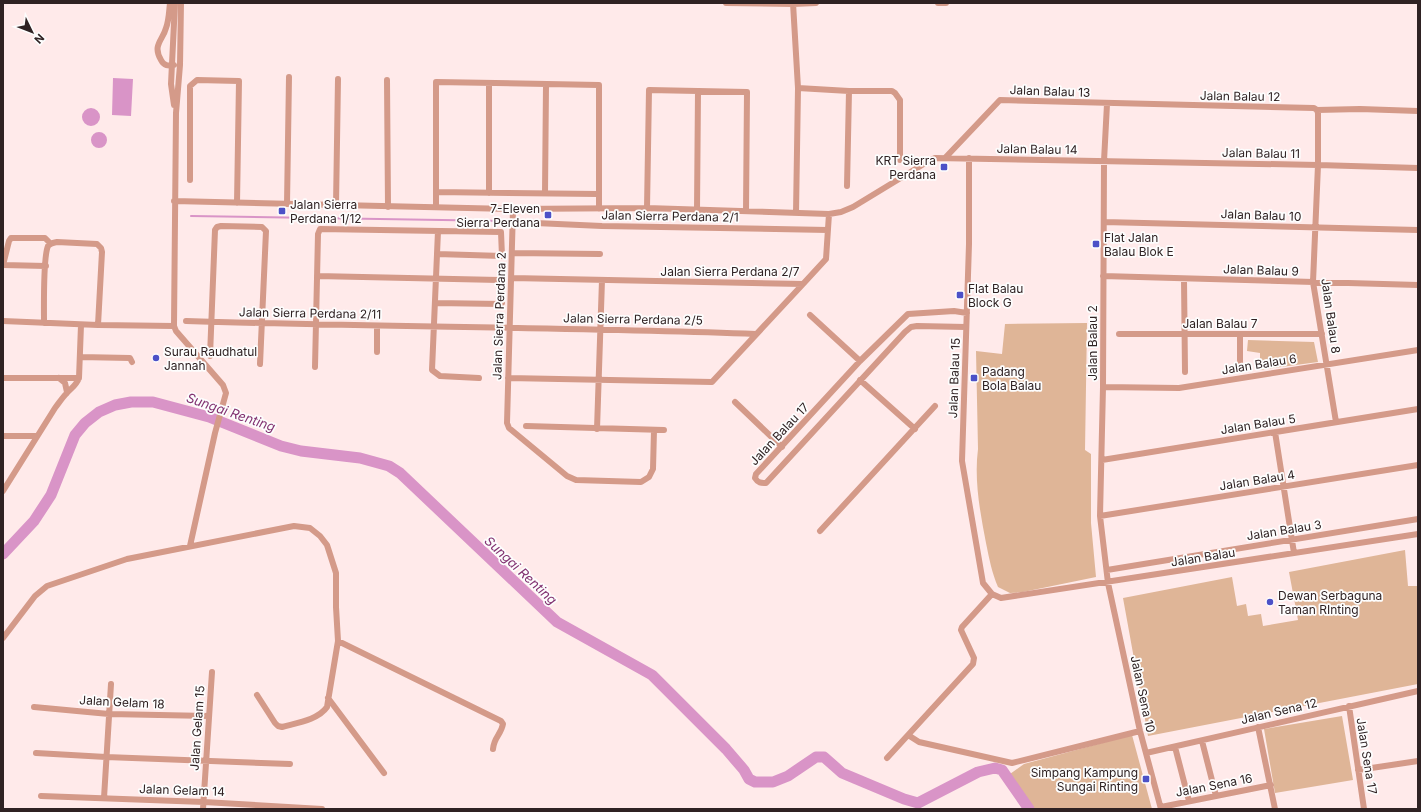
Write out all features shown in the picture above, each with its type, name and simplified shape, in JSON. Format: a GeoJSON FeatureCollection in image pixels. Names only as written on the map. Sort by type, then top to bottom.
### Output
{"type":"FeatureCollection","features":[{"type":"Feature","properties":{"kind":"street"},"geometry":{"type":"LineString","coordinates":[[170,3],[166,28],[157,51],[163,63],[167,66],[180,65]]}},
{"type":"Feature","properties":{"kind":"street"},"geometry":{"type":"LineString","coordinates":[[175,3],[171,84],[176,112]]}},
{"type":"Feature","properties":{"kind":"street"},"geometry":{"type":"LineString","coordinates":[[181,3],[174,201],[174,326],[176,331],[223,385],[226,393],[215,433],[190,546]]}},
{"type":"Feature","properties":{"kind":"street"},"geometry":{"type":"LineString","coordinates":[[726,3],[816,3]]}},
{"type":"Feature","properties":{"kind":"street"},"geometry":{"type":"LineString","coordinates":[[938,3],[946,3]]}},
{"type":"Feature","properties":{"kind":"street"},"geometry":{"type":"LineString","coordinates":[[793,4],[798,88],[796,214]]}},
{"type":"Feature","properties":{"kind":"street"},"geometry":{"type":"LineString","coordinates":[[287,204],[289,77]]}},
{"type":"Feature","properties":{"kind":"street"},"geometry":{"type":"LineString","coordinates":[[336,205],[338,78]]}},
{"type":"Feature","properties":{"kind":"street"},"geometry":{"type":"LineString","coordinates":[[190,180],[190,86],[197,80],[239,81],[237,203]]}},
{"type":"Feature","properties":{"kind":"street"},"geometry":{"type":"LineString","coordinates":[[387,80],[388,207]]}},
{"type":"Feature","properties":{"kind":"street"},"geometry":{"type":"LineString","coordinates":[[436,207],[436,82],[599,85],[598,209]]}},
{"type":"Feature","properties":{"kind":"street"},"geometry":{"type":"LineString","coordinates":[[489,84],[489,193]]}},
{"type":"Feature","properties":{"kind":"street"},"geometry":{"type":"LineString","coordinates":[[545,193],[546,85]]}},
{"type":"Feature","properties":{"kind":"street"},"geometry":{"type":"LineString","coordinates":[[798,88],[849,91],[892,91],[900,100],[900,160]]}},
{"type":"Feature","properties":{"kind":"street"},"geometry":{"type":"LineString","coordinates":[[647,208],[649,90],[747,92],[746,211]]}},
{"type":"Feature","properties":{"kind":"street"},"geometry":{"type":"LineString","coordinates":[[847,186],[849,91]]}},
{"type":"Feature","properties":{"kind":"street"},"geometry":{"type":"LineString","coordinates":[[696,210],[698,92]]}},
{"type":"Feature","properties":{"kind":"street","name":"Jalan Balau 13"},"geometry":{"type":"LineString","coordinates":[[945,158],[1000,100],[1107,104]]}},
{"type":"Feature","properties":{"kind":"street","name":"Jalan Balau 12"},"geometry":{"type":"LineString","coordinates":[[1107,104],[1314,108],[1317,110],[1418,111]]}},
{"type":"Feature","properties":{"kind":"street","name":"Jalan Balau 2"},"geometry":{"type":"LineString","coordinates":[[1107,104],[1104,161],[1103,387],[1100,516],[1108,583]]}},
{"type":"Feature","properties":{"kind":"street"},"geometry":{"type":"LineString","coordinates":[[1317,110],[1318,165]]}},
{"type":"Feature","properties":{"kind":"street","name":"Jalan Balau 14"},"geometry":{"type":"LineString","coordinates":[[174,201],[194,200],[237,203],[513,209],[647,208],[829,214],[841,212],[853,207],[935,158],[1104,161]]}},
{"type":"Feature","properties":{"kind":"street","name":"Jalan Balau 15"},"geometry":{"type":"LineString","coordinates":[[969,158],[969,244],[962,461],[983,583],[992,594]]}},
{"type":"Feature","properties":{"kind":"street","name":"Jalan Balau 11"},"geometry":{"type":"LineString","coordinates":[[1104,161],[1418,168]]}},
{"type":"Feature","properties":{"kind":"street","name":"Jalan Balau 8"},"geometry":{"type":"LineString","coordinates":[[1318,165],[1313,282],[1336,422]]}},
{"type":"Feature","properties":{"kind":"street"},"geometry":{"type":"LineString","coordinates":[[436,192],[598,194]]}},
{"type":"Feature","properties":{"kind":"street","name":"Jalan Sierra Perdana 2"},"geometry":{"type":"LineString","coordinates":[[513,209],[507,424],[509,428],[567,476],[576,480],[641,482],[647,479],[653,469],[654,430]]}},
{"type":"Feature","properties":{"kind":"street","name":"Jalan Sierra Perdana 2/7"},"geometry":{"type":"LineString","coordinates":[[512,278],[803,284],[826,259],[829,214]]}},
{"type":"Feature","properties":{"kind":"street","name":"Jalan Sierra Perdana 2/1"},"geometry":{"type":"LineString","coordinates":[[512,222],[602,226],[828,230]]}},
{"type":"Feature","properties":{"kind":"street","name":"Jalan Balau 10"},"geometry":{"type":"LineString","coordinates":[[1104,222],[1418,230]]}},
{"type":"Feature","properties":{"kind":"street"},"geometry":{"type":"LineString","coordinates":[[210,356],[215,230],[217,227],[221,226],[262,227],[266,231],[260,364]]}},
{"type":"Feature","properties":{"kind":"street"},"geometry":{"type":"LineString","coordinates":[[315,367],[318,234],[322,228],[501,232],[502,256],[437,254]]}},
{"type":"Feature","properties":{"kind":"street"},"geometry":{"type":"LineString","coordinates":[[438,231],[432,370],[440,376],[479,378]]}},
{"type":"Feature","properties":{"kind":"street"},"geometry":{"type":"LineString","coordinates":[[46,266],[3,265],[11,238],[45,238],[50,244]]}},
{"type":"Feature","properties":{"kind":"street"},"geometry":{"type":"LineString","coordinates":[[50,244],[57,242],[96,244],[101,248],[98,325]]}},
{"type":"Feature","properties":{"kind":"street"},"geometry":{"type":"LineString","coordinates":[[44,323],[46,266],[48,247],[50,244]]}},
{"type":"Feature","properties":{"kind":"street"},"geometry":{"type":"LineString","coordinates":[[512,253],[600,254]]}},
{"type":"Feature","properties":{"kind":"street"},"geometry":{"type":"LineString","coordinates":[[317,276],[498,280],[502,283],[501,304],[435,303]]}},
{"type":"Feature","properties":{"kind":"street","name":"Jalan Balau 9"},"geometry":{"type":"LineString","coordinates":[[1103,276],[1418,285]]}},
{"type":"Feature","properties":{"kind":"street"},"geometry":{"type":"LineString","coordinates":[[1184,279],[1185,372]]}},
{"type":"Feature","properties":{"kind":"street"},"geometry":{"type":"LineString","coordinates":[[597,428],[602,280]]}},
{"type":"Feature","properties":{"kind":"street"},"geometry":{"type":"LineString","coordinates":[[508,378],[712,382],[803,284]]}},
{"type":"Feature","properties":{"kind":"street","name":"Jalan Balau 17"},"geometry":{"type":"LineString","coordinates":[[966,327],[911,327],[860,380],[766,483],[757,481],[755,478],[756,474],[860,361],[908,314],[954,311],[967,313]]}},
{"type":"Feature","properties":{"kind":"street"},"geometry":{"type":"LineString","coordinates":[[810,316],[860,361]]}},
{"type":"Feature","properties":{"kind":"street"},"geometry":{"type":"LineString","coordinates":[[3,321],[98,325],[174,326]]}},
{"type":"Feature","properties":{"kind":"street","name":"Jalan Sierra Perdana 2/11"},"geometry":{"type":"LineString","coordinates":[[186,321],[434,328],[509,328]]}},
{"type":"Feature","properties":{"kind":"street"},"geometry":{"type":"LineString","coordinates":[[3,491],[55,408],[67,392],[76,386],[79,378],[81,324]]}},
{"type":"Feature","properties":{"kind":"street"},"geometry":{"type":"LineString","coordinates":[[376,352],[377,326]]}},
{"type":"Feature","properties":{"kind":"street","name":"Jalan Sierra Perdana 2/5"},"geometry":{"type":"LineString","coordinates":[[509,328],[600,328],[756,334]]}},
{"type":"Feature","properties":{"kind":"street","name":"Jalan Balau 7"},"geometry":{"type":"LineString","coordinates":[[1119,334],[1322,334]]}},
{"type":"Feature","properties":{"kind":"street"},"geometry":{"type":"LineString","coordinates":[[1240,334],[1240,362]]}},
{"type":"Feature","properties":{"kind":"street","name":"Jalan Balau 6"},"geometry":{"type":"LineString","coordinates":[[1103,387],[1179,388],[1418,350]]}},
{"type":"Feature","properties":{"kind":"street"},"geometry":{"type":"LineString","coordinates":[[80,357],[130,358],[132,362]]}},
{"type":"Feature","properties":{"kind":"street"},"geometry":{"type":"LineString","coordinates":[[3,378],[79,378]]}},
{"type":"Feature","properties":{"kind":"street"},"geometry":{"type":"LineString","coordinates":[[59,378],[65,383],[67,392]]}},
{"type":"Feature","properties":{"kind":"street"},"geometry":{"type":"LineString","coordinates":[[860,380],[915,429]]}},
{"type":"Feature","properties":{"kind":"street"},"geometry":{"type":"LineString","coordinates":[[735,402],[782,447]]}},
{"type":"Feature","properties":{"kind":"street"},"geometry":{"type":"LineString","coordinates":[[820,531],[915,429],[934,406]]}},
{"type":"Feature","properties":{"kind":"street","name":"Jalan Balau 5"},"geometry":{"type":"LineString","coordinates":[[1102,460],[1418,409]]}},
{"type":"Feature","properties":{"kind":"street"},"geometry":{"type":"LineString","coordinates":[[526,426],[664,430]]}},
{"type":"Feature","properties":{"kind":"street"},"geometry":{"type":"LineString","coordinates":[[1275,432],[1294,553]]}},
{"type":"Feature","properties":{"kind":"street"},"geometry":{"type":"LineString","coordinates":[[3,436],[37,436]]}},
{"type":"Feature","properties":{"kind":"street","name":"Jalan Balau 4"},"geometry":{"type":"LineString","coordinates":[[1100,516],[1418,465]]}},
{"type":"Feature","properties":{"kind":"street","name":"Jalan Balau 3"},"geometry":{"type":"LineString","coordinates":[[1107,570],[1418,519]]}},
{"type":"Feature","properties":{"kind":"street"},"geometry":{"type":"LineString","coordinates":[[3,638],[35,596],[47,586],[127,560],[190,546],[294,526],[310,528],[320,536],[327,545],[336,573],[338,641],[327,707],[324,712],[316,717],[282,727],[275,723],[257,695]]}},
{"type":"Feature","properties":{"kind":"street","name":"Jalan Balau"},"geometry":{"type":"LineString","coordinates":[[992,594],[1001,598],[1108,583],[1418,534]]}},
{"type":"Feature","properties":{"kind":"street","name":"Jalan Sena 10"},"geometry":{"type":"LineString","coordinates":[[1108,583],[1140,731],[1161,808]]}},
{"type":"Feature","properties":{"kind":"street"},"geometry":{"type":"LineString","coordinates":[[887,758],[973,664],[974,658],[961,630],[962,626],[992,594]]}},
{"type":"Feature","properties":{"kind":"street"},"geometry":{"type":"LineString","coordinates":[[338,641],[501,721],[503,724],[502,728],[493,741],[493,749]]}},
{"type":"Feature","properties":{"kind":"street","name":"Jalan Gelam 15"},"geometry":{"type":"LineString","coordinates":[[204,809],[212,672]]}},
{"type":"Feature","properties":{"kind":"street"},"geometry":{"type":"LineString","coordinates":[[104,798],[111,684]]}},
{"type":"Feature","properties":{"kind":"street","name":"Jalan Sena 12"},"geometry":{"type":"LineString","coordinates":[[1146,753],[1418,691]]}},
{"type":"Feature","properties":{"kind":"street"},"geometry":{"type":"LineString","coordinates":[[328,698],[384,773]]}},
{"type":"Feature","properties":{"kind":"street","name":"Jalan Sena 17"},"geometry":{"type":"LineString","coordinates":[[1349,706],[1364,809]]}},
{"type":"Feature","properties":{"kind":"street","name":"Jalan Gelam 18"},"geometry":{"type":"LineString","coordinates":[[34,707],[109,714],[209,716]]}},
{"type":"Feature","properties":{"kind":"street"},"geometry":{"type":"LineString","coordinates":[[1258,727],[1275,809]]}},
{"type":"Feature","properties":{"kind":"street"},"geometry":{"type":"LineString","coordinates":[[908,735],[918,742],[1012,763],[1140,731]]}},
{"type":"Feature","properties":{"kind":"street"},"geometry":{"type":"LineString","coordinates":[[1202,740],[1216,796]]}},
{"type":"Feature","properties":{"kind":"street"},"geometry":{"type":"LineString","coordinates":[[1175,747],[1189,801]]}},
{"type":"Feature","properties":{"kind":"street"},"geometry":{"type":"LineString","coordinates":[[36,753],[290,764]]}},
{"type":"Feature","properties":{"kind":"street"},"geometry":{"type":"LineString","coordinates":[[1358,770],[1418,761]]}},
{"type":"Feature","properties":{"kind":"street","name":"Jalan Sena 16"},"geometry":{"type":"LineString","coordinates":[[1161,808],[1271,785]]}},
{"type":"Feature","properties":{"kind":"street","name":"Jalan Gelam 14"},"geometry":{"type":"LineString","coordinates":[[41,796],[204,802],[322,809]]}},
{"type":"Feature","properties":{"kind":"shaded area"},"geometry":{"type":"Polygon","coordinates":[[[113,78],[133,79],[131,116],[112,115],[113,78]]]}},
{"type":"Feature","properties":{"kind":"shaded area"},"geometry":{"type":"Polygon","coordinates":[[[91,108],[97,111],[100,117],[97,123],[91,126],[85,123],[82,117],[85,111],[91,108]]]}},
{"type":"Feature","properties":{"kind":"shaded area"},"geometry":{"type":"Polygon","coordinates":[[[99,132],[105,134],[107,140],[105,146],[99,148],[93,146],[91,140],[93,134],[99,132]]]}},
{"type":"Feature","properties":{"kind":"shaded area"},"geometry":{"type":"Polygon","coordinates":[[[1087,323],[1085,450],[1091,454],[1091,523],[1096,577],[1023,592],[1010,593],[998,587],[992,571],[980,508],[977,484],[978,449],[976,351],[1002,354],[1005,324],[1087,323]]]}},
{"type":"Feature","properties":{"kind":"shaded area"},"geometry":{"type":"Polygon","coordinates":[[[1248,340],[1314,342],[1318,362],[1260,370],[1260,353],[1247,351],[1248,340]]]}},
{"type":"Feature","properties":{"kind":"shaded area"},"geometry":{"type":"Polygon","coordinates":[[[1405,550],[1408,586],[1418,586],[1418,684],[1148,736],[1123,598],[1232,577],[1237,606],[1246,604],[1248,616],[1261,614],[1263,626],[1298,620],[1289,572],[1405,550]]]}},
{"type":"Feature","properties":{"kind":"shaded area"},"geometry":{"type":"Polygon","coordinates":[[[1342,716],[1353,780],[1275,793],[1264,729],[1342,716]]]}},
{"type":"Feature","properties":{"kind":"shaded area"},"geometry":{"type":"Polygon","coordinates":[[[1132,735],[1152,809],[1023,809],[1003,779],[1024,764],[1132,735]]]}},
{"type":"Feature","properties":{"kind":"waterway"},"geometry":{"type":"LineString","coordinates":[[191,216],[505,221]]}},
{"type":"Feature","properties":{"kind":"waterway","name":"Sungai Renting"},"geometry":{"type":"LineString","coordinates":[[3,554],[34,521],[51,495],[75,435],[85,423],[99,412],[115,405],[131,402],[153,402],[209,417],[281,446],[301,451],[360,458],[389,466],[400,473],[557,622],[652,675],[726,749],[744,770],[749,779],[755,782],[773,782],[788,776],[816,757],[824,757],[842,773],[904,799],[918,803],[978,772],[995,768],[1002,770],[1029,809]]}},
{"type":"Feature","properties":{"kind":"place","name":"KRT Sierra Perdana"},"geometry":{"type":"Point","coordinates":[944,167]}},
{"type":"Feature","properties":{"kind":"place","name":"Jalan Sierra Perdana 1/12"},"geometry":{"type":"Point","coordinates":[282,211]}},
{"type":"Feature","properties":{"kind":"place","name":"7-Eleven Sierra Perdana"},"geometry":{"type":"Point","coordinates":[548,215]}},
{"type":"Feature","properties":{"kind":"place","name":"Flat Jalan Balau Blok E"},"geometry":{"type":"Point","coordinates":[1096,244]}},
{"type":"Feature","properties":{"kind":"place","name":"Flat Balau Block G"},"geometry":{"type":"Point","coordinates":[960,295]}},
{"type":"Feature","properties":{"kind":"place","name":"Surau Raudhatul Jannah"},"geometry":{"type":"Point","coordinates":[156,358]}},
{"type":"Feature","properties":{"kind":"place","name":"Padang Bola Balau"},"geometry":{"type":"Point","coordinates":[974,378]}},
{"type":"Feature","properties":{"kind":"place","name":"Dewan Serbaguna Taman RInting"},"geometry":{"type":"Point","coordinates":[1270,602]}},
{"type":"Feature","properties":{"kind":"place","name":"Simpang Kampung Sungai Rinting"},"geometry":{"type":"Point","coordinates":[1146,779]}}]}
